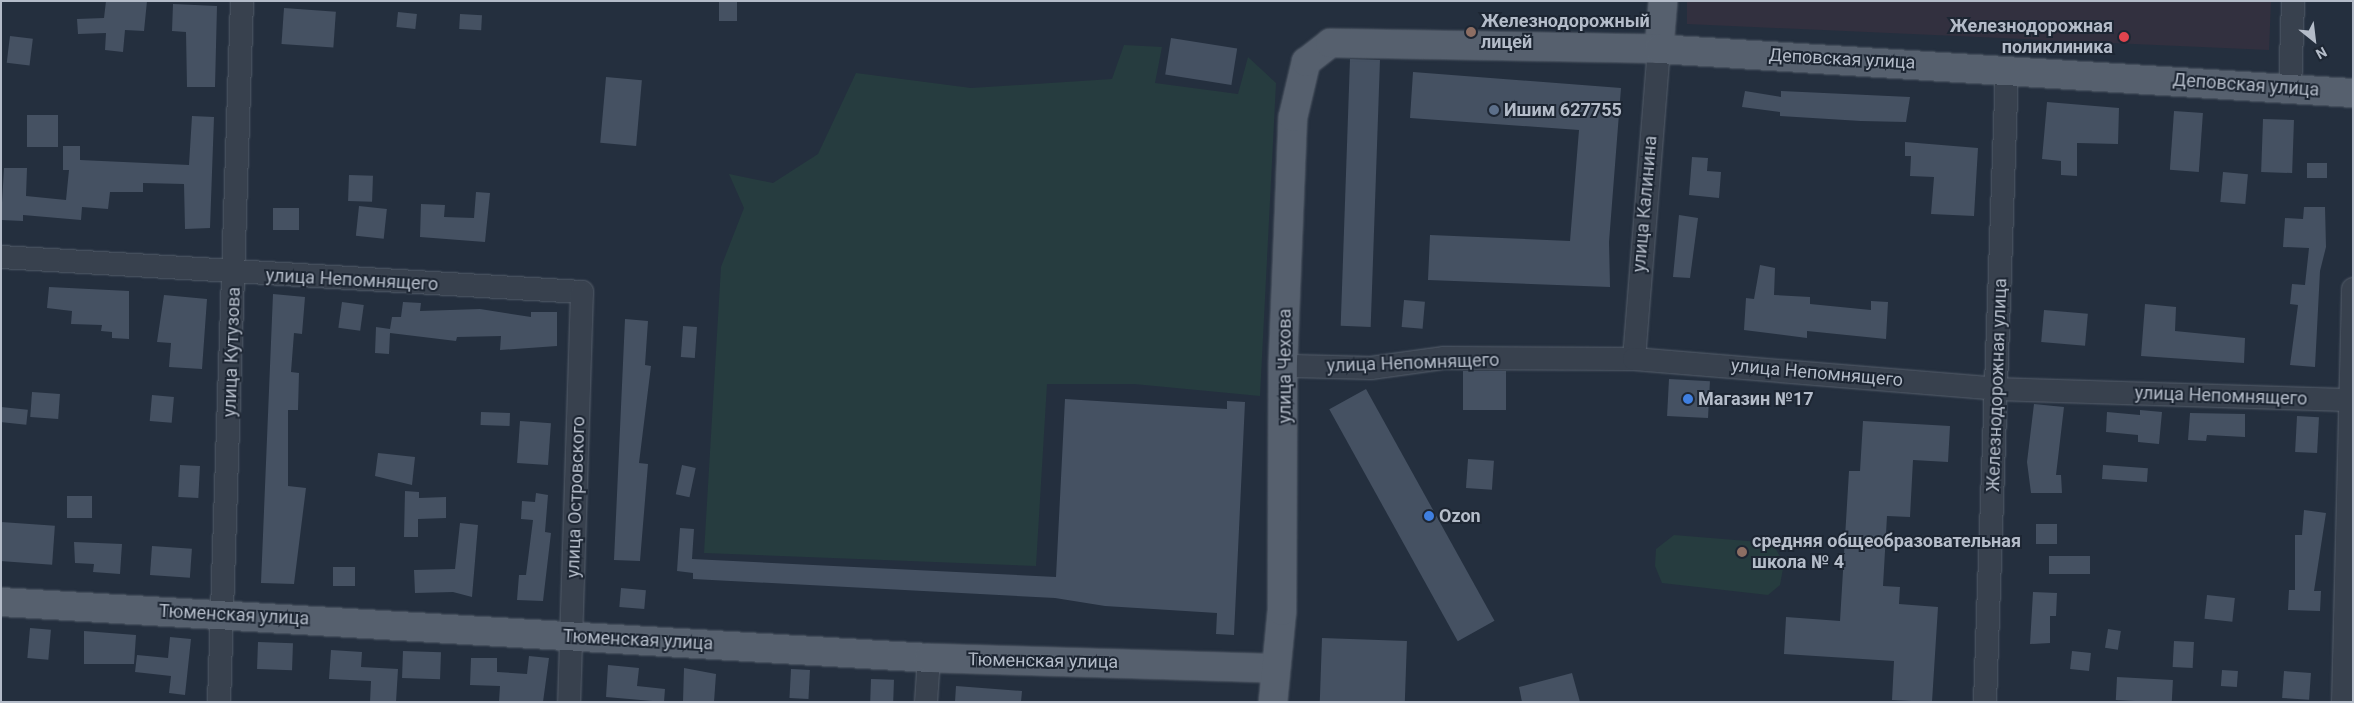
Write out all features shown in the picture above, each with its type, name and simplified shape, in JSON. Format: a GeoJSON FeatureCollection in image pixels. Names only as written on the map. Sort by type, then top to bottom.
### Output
{"type":"FeatureCollection","features":[{"type":"Feature","properties":{"kind":"main road"},"geometry":{"type":"LineString","coordinates":[[1659,49],[1663,1]]}},
{"type":"Feature","properties":{"kind":"main road","name":"Деповская улица"},"geometry":{"type":"LineString","coordinates":[[1330,43],[1659,49],[2007,69],[2353,93]]}},
{"type":"Feature","properties":{"kind":"main road","name":"улица Чехова"},"geometry":{"type":"LineString","coordinates":[[1273,702],[1282,611],[1283,361],[1293,117],[1306,62],[1330,43]]}},
{"type":"Feature","properties":{"kind":"main road","name":"Тюменская улица"},"geometry":{"type":"LineString","coordinates":[[1,602],[223,613],[571,637],[929,658],[1276,668]]}},
{"type":"Feature","properties":{"kind":"street","name":"улица Кутузова"},"geometry":{"type":"LineString","coordinates":[[219,702],[242,1]]}},
{"type":"Feature","properties":{"kind":"street"},"geometry":{"type":"LineString","coordinates":[[2290,89],[2292,1]]}},
{"type":"Feature","properties":{"kind":"street","name":"улица Калинина"},"geometry":{"type":"LineString","coordinates":[[1634,359],[1659,49]]}},
{"type":"Feature","properties":{"kind":"street","name":"Железнодорожная улица"},"geometry":{"type":"LineString","coordinates":[[1985,702],[2007,69]]}},
{"type":"Feature","properties":{"kind":"street","name":"улица Непомнящего"},"geometry":{"type":"LineString","coordinates":[[1,258],[234,275],[582,292]]}},
{"type":"Feature","properties":{"kind":"street"},"geometry":{"type":"LineString","coordinates":[[2343,702],[2353,289]]}},
{"type":"Feature","properties":{"kind":"street","name":"улица Островского"},"geometry":{"type":"LineString","coordinates":[[569,702],[582,292]]}},
{"type":"Feature","properties":{"kind":"street","name":"улица Непомнящего"},"geometry":{"type":"LineString","coordinates":[[1283,361],[1293,366],[1371,368],[1444,358],[1634,359],[1997,389],[2351,400]]}},
{"type":"Feature","properties":{"kind":"street"},"geometry":{"type":"LineString","coordinates":[[926,702],[929,658]]}},
{"type":"Feature","properties":{"kind":"shaded area","name":"Железнодорожная поликлиника"},"geometry":{"type":"Polygon","coordinates":[[[1687,1],[2271,1],[2269,50],[1687,24],[1687,1]]]}},
{"type":"Feature","properties":{"kind":"green space"},"geometry":{"type":"Polygon","coordinates":[[[1124,45],[1162,47],[1155,83],[1238,94],[1248,57],[1276,83],[1260,396],[1134,384],[1047,384],[1036,566],[704,553],[721,267],[744,208],[729,174],[773,183],[818,154],[856,73],[971,88],[1112,79],[1124,45]]]}},
{"type":"Feature","properties":{"kind":"green space"},"geometry":{"type":"Polygon","coordinates":[[[1674,535],[1772,543],[1784,563],[1780,585],[1768,595],[1662,583],[1655,566],[1656,549],[1674,535]]]}},
{"type":"Feature","properties":{"kind":"building"},"geometry":{"type":"Polygon","coordinates":[[[106,1],[147,1],[144,31],[125,30],[123,52],[105,50],[106,33],[78,34],[77,19],[104,18],[106,1]]]}},
{"type":"Feature","properties":{"kind":"building"},"geometry":{"type":"Polygon","coordinates":[[[719,1],[737,1],[737,21],[719,21],[719,1]]]}},
{"type":"Feature","properties":{"kind":"building"},"geometry":{"type":"Polygon","coordinates":[[[173,4],[217,6],[215,87],[187,87],[186,32],[172,31],[173,4]]]}},
{"type":"Feature","properties":{"kind":"building"},"geometry":{"type":"Polygon","coordinates":[[[284,8],[336,12],[333,48],[281,44],[284,8]]]}},
{"type":"Feature","properties":{"kind":"building"},"geometry":{"type":"Polygon","coordinates":[[[398,12],[417,14],[415,29],[396,27],[398,12]]]}},
{"type":"Feature","properties":{"kind":"building"},"geometry":{"type":"Polygon","coordinates":[[[460,14],[482,15],[481,30],[459,29],[460,14]]]}},
{"type":"Feature","properties":{"kind":"building"},"geometry":{"type":"Polygon","coordinates":[[[10,36],[33,39],[30,66],[7,63],[10,36]]]}},
{"type":"Feature","properties":{"kind":"building"},"geometry":{"type":"Polygon","coordinates":[[[1171,38],[1237,48],[1231,85],[1165,75],[1171,38]]]}},
{"type":"Feature","properties":{"kind":"building"},"geometry":{"type":"Polygon","coordinates":[[[1350,59],[1380,60],[1371,327],[1341,326],[1350,59]]]}},
{"type":"Feature","properties":{"kind":"building"},"geometry":{"type":"Polygon","coordinates":[[[1413,72],[1621,88],[1609,242],[1610,287],[1428,280],[1430,235],[1570,241],[1579,130],[1410,118],[1413,72]]]}},
{"type":"Feature","properties":{"kind":"building"},"geometry":{"type":"Polygon","coordinates":[[[606,77],[642,80],[636,146],[600,143],[606,77]]]}},
{"type":"Feature","properties":{"kind":"building"},"geometry":{"type":"Polygon","coordinates":[[[1745,91],[1781,97],[1781,91],[1910,97],[1906,122],[1861,121],[1780,116],[1780,112],[1742,107],[1745,91]]]}},
{"type":"Feature","properties":{"kind":"building"},"geometry":{"type":"Polygon","coordinates":[[[2047,102],[2119,108],[2118,144],[2077,143],[2077,176],[2061,175],[2061,161],[2042,159],[2047,102]]]}},
{"type":"Feature","properties":{"kind":"building"},"geometry":{"type":"Polygon","coordinates":[[[2174,111],[2203,113],[2199,172],[2170,170],[2174,111]]]}},
{"type":"Feature","properties":{"kind":"building"},"geometry":{"type":"Polygon","coordinates":[[[27,115],[58,115],[58,147],[27,147],[27,115]]]}},
{"type":"Feature","properties":{"kind":"building"},"geometry":{"type":"Polygon","coordinates":[[[192,116],[214,117],[210,228],[185,229],[184,184],[143,183],[143,192],[110,192],[108,209],[82,207],[81,220],[23,215],[23,221],[1,220],[4,168],[27,168],[26,196],[66,200],[69,170],[63,170],[63,146],[80,146],[80,160],[189,165],[192,116]]]}},
{"type":"Feature","properties":{"kind":"building"},"geometry":{"type":"Polygon","coordinates":[[[2263,119],[2294,120],[2292,173],[2261,172],[2263,119]]]}},
{"type":"Feature","properties":{"kind":"building"},"geometry":{"type":"Polygon","coordinates":[[[1905,142],[1978,148],[1974,216],[1931,214],[1934,177],[1910,176],[1911,156],[1905,156],[1905,142]]]}},
{"type":"Feature","properties":{"kind":"building"},"geometry":{"type":"Polygon","coordinates":[[[1692,157],[1708,158],[1707,171],[1721,172],[1719,198],[1689,195],[1692,157]]]}},
{"type":"Feature","properties":{"kind":"building"},"geometry":{"type":"Polygon","coordinates":[[[2307,163],[2327,163],[2327,178],[2307,178],[2307,163]]]}},
{"type":"Feature","properties":{"kind":"building"},"geometry":{"type":"Polygon","coordinates":[[[2223,172],[2248,174],[2245,204],[2220,202],[2223,172]]]}},
{"type":"Feature","properties":{"kind":"building"},"geometry":{"type":"Polygon","coordinates":[[[349,175],[373,176],[372,202],[348,201],[349,175]]]}},
{"type":"Feature","properties":{"kind":"building"},"geometry":{"type":"Polygon","coordinates":[[[476,192],[490,193],[485,242],[420,237],[421,204],[445,205],[444,217],[474,218],[476,192]]]}},
{"type":"Feature","properties":{"kind":"building"},"geometry":{"type":"Polygon","coordinates":[[[359,206],[387,209],[384,239],[356,236],[359,206]]]}},
{"type":"Feature","properties":{"kind":"building"},"geometry":{"type":"Polygon","coordinates":[[[2304,207],[2325,207],[2326,247],[2320,271],[2315,367],[2290,365],[2298,305],[2290,304],[2292,284],[2305,285],[2309,248],[2283,247],[2285,218],[2303,219],[2304,207]]]}},
{"type":"Feature","properties":{"kind":"building"},"geometry":{"type":"Polygon","coordinates":[[[273,208],[299,208],[299,230],[273,230],[273,208]]]}},
{"type":"Feature","properties":{"kind":"building"},"geometry":{"type":"Polygon","coordinates":[[[1679,215],[1698,218],[1690,278],[1673,277],[1679,215]]]}},
{"type":"Feature","properties":{"kind":"building"},"geometry":{"type":"Polygon","coordinates":[[[1760,265],[1775,268],[1774,295],[1810,297],[1810,304],[1871,310],[1871,301],[1888,302],[1886,339],[1807,331],[1807,338],[1744,330],[1746,298],[1754,299],[1760,265]]]}},
{"type":"Feature","properties":{"kind":"building"},"geometry":{"type":"Polygon","coordinates":[[[49,287],[129,291],[129,339],[112,338],[112,332],[101,331],[102,325],[71,324],[72,311],[47,308],[49,287]]]}},
{"type":"Feature","properties":{"kind":"building"},"geometry":{"type":"Polygon","coordinates":[[[273,294],[305,297],[302,334],[294,333],[291,372],[299,373],[298,410],[288,410],[288,486],[306,488],[294,584],[261,583],[273,294]]]}},
{"type":"Feature","properties":{"kind":"building"},"geometry":{"type":"Polygon","coordinates":[[[164,295],[207,299],[202,369],[169,367],[171,343],[157,342],[164,295]]]}},
{"type":"Feature","properties":{"kind":"building"},"geometry":{"type":"Polygon","coordinates":[[[1404,300],[1425,302],[1423,329],[1402,327],[1404,300]]]}},
{"type":"Feature","properties":{"kind":"building"},"geometry":{"type":"Polygon","coordinates":[[[342,302],[364,305],[360,331],[338,328],[342,302]]]}},
{"type":"Feature","properties":{"kind":"building"},"geometry":{"type":"Polygon","coordinates":[[[403,302],[421,303],[420,311],[480,309],[531,317],[531,312],[557,312],[557,346],[500,350],[501,336],[457,337],[456,341],[390,333],[389,354],[375,353],[376,327],[390,329],[392,317],[401,317],[403,302]]]}},
{"type":"Feature","properties":{"kind":"building"},"geometry":{"type":"Polygon","coordinates":[[[2145,304],[2176,307],[2175,331],[2245,338],[2244,363],[2141,356],[2145,304]]]}},
{"type":"Feature","properties":{"kind":"building"},"geometry":{"type":"Polygon","coordinates":[[[2044,310],[2088,314],[2085,346],[2041,342],[2044,310]]]}},
{"type":"Feature","properties":{"kind":"building"},"geometry":{"type":"Polygon","coordinates":[[[625,319],[648,321],[645,365],[651,366],[639,463],[648,464],[640,561],[614,560],[625,319]]]}},
{"type":"Feature","properties":{"kind":"building"},"geometry":{"type":"Polygon","coordinates":[[[683,326],[697,327],[695,358],[681,357],[683,326]]]}},
{"type":"Feature","properties":{"kind":"building"},"geometry":{"type":"Polygon","coordinates":[[[1463,371],[1506,371],[1506,410],[1463,410],[1463,371]]]}},
{"type":"Feature","properties":{"kind":"building"},"geometry":{"type":"Polygon","coordinates":[[[1669,379],[1710,381],[1708,418],[1667,416],[1669,379]]]}},
{"type":"Feature","properties":{"kind":"building"},"geometry":{"type":"Polygon","coordinates":[[[1366,389],[1494,621],[1458,641],[1329,409],[1366,389]]]}},
{"type":"Feature","properties":{"kind":"building"},"geometry":{"type":"Polygon","coordinates":[[[32,392],[60,394],[58,419],[30,417],[32,392]]]}},
{"type":"Feature","properties":{"kind":"building"},"geometry":{"type":"Polygon","coordinates":[[[152,395],[174,397],[172,423],[150,421],[152,395]]]}},
{"type":"Feature","properties":{"kind":"building"},"geometry":{"type":"Polygon","coordinates":[[[1065,399],[1227,409],[1227,401],[1245,402],[1234,635],[1216,634],[1217,613],[1105,606],[1055,598],[693,579],[693,573],[677,571],[680,528],[694,529],[692,559],[1056,577],[1065,399]]]}},
{"type":"Feature","properties":{"kind":"building"},"geometry":{"type":"Polygon","coordinates":[[[2034,404],[2064,407],[2056,475],[2061,475],[2062,493],[2031,493],[2027,462],[2034,404]]]}},
{"type":"Feature","properties":{"kind":"building"},"geometry":{"type":"Polygon","coordinates":[[[1,407],[28,410],[26,425],[1,422],[1,407]]]}},
{"type":"Feature","properties":{"kind":"building"},"geometry":{"type":"Polygon","coordinates":[[[2140,410],[2162,412],[2159,444],[2138,442],[2138,435],[2106,432],[2107,412],[2140,415],[2140,410]]]}},
{"type":"Feature","properties":{"kind":"building"},"geometry":{"type":"Polygon","coordinates":[[[481,412],[510,413],[510,426],[481,425],[481,412]]]}},
{"type":"Feature","properties":{"kind":"building"},"geometry":{"type":"Polygon","coordinates":[[[2190,413],[2245,414],[2245,437],[2207,435],[2206,441],[2188,440],[2190,413]]]}},
{"type":"Feature","properties":{"kind":"building"},"geometry":{"type":"Polygon","coordinates":[[[2297,416],[2319,417],[2317,453],[2295,452],[2297,416]]]}},
{"type":"Feature","properties":{"kind":"building"},"geometry":{"type":"Polygon","coordinates":[[[520,421],[551,423],[548,465],[517,463],[520,421]]]}},
{"type":"Feature","properties":{"kind":"building"},"geometry":{"type":"Polygon","coordinates":[[[1863,421],[1950,426],[1948,462],[1913,460],[1910,517],[1887,516],[1883,586],[1900,587],[1899,604],[1938,607],[1932,702],[1892,700],[1894,661],[1784,654],[1786,617],[1840,621],[1849,471],[1860,471],[1863,421]]]}},
{"type":"Feature","properties":{"kind":"building"},"geometry":{"type":"Polygon","coordinates":[[[378,453],[415,457],[412,485],[375,476],[378,453]]]}},
{"type":"Feature","properties":{"kind":"building"},"geometry":{"type":"Polygon","coordinates":[[[1468,459],[1494,461],[1492,490],[1466,488],[1468,459]]]}},
{"type":"Feature","properties":{"kind":"building"},"geometry":{"type":"Polygon","coordinates":[[[180,465],[200,466],[198,498],[178,497],[180,465]]]}},
{"type":"Feature","properties":{"kind":"building"},"geometry":{"type":"Polygon","coordinates":[[[682,465],[696,468],[689,497],[676,494],[682,465]]]}},
{"type":"Feature","properties":{"kind":"building"},"geometry":{"type":"Polygon","coordinates":[[[2103,465],[2148,468],[2147,482],[2102,479],[2103,465]]]}},
{"type":"Feature","properties":{"kind":"building"},"geometry":{"type":"Polygon","coordinates":[[[405,491],[419,492],[419,498],[446,497],[446,518],[418,519],[418,537],[404,537],[405,491]]]}},
{"type":"Feature","properties":{"kind":"building"},"geometry":{"type":"Polygon","coordinates":[[[536,493],[548,495],[545,532],[551,533],[543,601],[517,600],[519,575],[526,575],[533,520],[521,519],[522,501],[535,502],[536,493]]]}},
{"type":"Feature","properties":{"kind":"building"},"geometry":{"type":"Polygon","coordinates":[[[67,496],[92,496],[92,518],[67,518],[67,496]]]}},
{"type":"Feature","properties":{"kind":"building"},"geometry":{"type":"Polygon","coordinates":[[[2304,510],[2326,513],[2314,591],[2321,591],[2320,611],[2288,610],[2289,590],[2295,590],[2295,535],[2302,535],[2304,510]]]}},
{"type":"Feature","properties":{"kind":"building"},"geometry":{"type":"Polygon","coordinates":[[[1,522],[55,526],[52,565],[1,561],[1,522]]]}},
{"type":"Feature","properties":{"kind":"building"},"geometry":{"type":"Polygon","coordinates":[[[460,523],[478,525],[472,597],[453,592],[415,593],[414,570],[455,569],[460,523]]]}},
{"type":"Feature","properties":{"kind":"building"},"geometry":{"type":"Polygon","coordinates":[[[2036,524],[2057,524],[2057,544],[2036,544],[2036,524]]]}},
{"type":"Feature","properties":{"kind":"building"},"geometry":{"type":"Polygon","coordinates":[[[74,542],[122,544],[120,574],[93,572],[94,564],[75,563],[74,542]]]}},
{"type":"Feature","properties":{"kind":"building"},"geometry":{"type":"Polygon","coordinates":[[[152,546],[192,549],[190,578],[150,575],[152,546]]]}},
{"type":"Feature","properties":{"kind":"building"},"geometry":{"type":"Polygon","coordinates":[[[2049,556],[2090,556],[2090,574],[2049,574],[2049,556]]]}},
{"type":"Feature","properties":{"kind":"building"},"geometry":{"type":"Polygon","coordinates":[[[333,567],[355,567],[355,586],[333,586],[333,567]]]}},
{"type":"Feature","properties":{"kind":"building"},"geometry":{"type":"Polygon","coordinates":[[[621,588],[646,590],[644,609],[619,607],[621,588]]]}},
{"type":"Feature","properties":{"kind":"building"},"geometry":{"type":"Polygon","coordinates":[[[2033,592],[2057,593],[2056,616],[2050,616],[2050,643],[2030,644],[2033,592]]]}},
{"type":"Feature","properties":{"kind":"building"},"geometry":{"type":"Polygon","coordinates":[[[2207,595],[2235,598],[2232,622],[2204,619],[2207,595]]]}},
{"type":"Feature","properties":{"kind":"building"},"geometry":{"type":"Polygon","coordinates":[[[30,628],[51,630],[48,660],[27,658],[30,628]]]}},
{"type":"Feature","properties":{"kind":"building"},"geometry":{"type":"Polygon","coordinates":[[[2108,629],[2121,631],[2118,650],[2105,648],[2108,629]]]}},
{"type":"Feature","properties":{"kind":"building"},"geometry":{"type":"Polygon","coordinates":[[[84,631],[136,635],[134,664],[84,664],[84,631]]]}},
{"type":"Feature","properties":{"kind":"building"},"geometry":{"type":"Polygon","coordinates":[[[170,637],[191,639],[185,695],[169,693],[171,676],[135,672],[137,655],[168,658],[170,637]]]}},
{"type":"Feature","properties":{"kind":"building"},"geometry":{"type":"Polygon","coordinates":[[[1322,638],[1407,641],[1405,702],[1320,702],[1322,638]]]}},
{"type":"Feature","properties":{"kind":"building"},"geometry":{"type":"Polygon","coordinates":[[[2174,641],[2194,642],[2193,668],[2173,667],[2174,641]]]}},
{"type":"Feature","properties":{"kind":"building"},"geometry":{"type":"Polygon","coordinates":[[[258,642],[293,643],[292,670],[257,669],[258,642]]]}},
{"type":"Feature","properties":{"kind":"building"},"geometry":{"type":"Polygon","coordinates":[[[331,650],[362,652],[361,667],[398,669],[396,702],[370,702],[371,681],[329,679],[331,650]]]}},
{"type":"Feature","properties":{"kind":"building"},"geometry":{"type":"Polygon","coordinates":[[[403,651],[441,652],[440,679],[402,678],[403,651]]]}},
{"type":"Feature","properties":{"kind":"building"},"geometry":{"type":"Polygon","coordinates":[[[2072,651],[2091,653],[2089,671],[2070,669],[2072,651]]]}},
{"type":"Feature","properties":{"kind":"building"},"geometry":{"type":"Polygon","coordinates":[[[529,656],[549,658],[543,702],[499,702],[500,686],[470,685],[471,658],[497,658],[497,672],[527,674],[529,656]]]}},
{"type":"Feature","properties":{"kind":"building"},"geometry":{"type":"Polygon","coordinates":[[[608,665],[639,668],[637,686],[665,689],[664,702],[606,697],[608,665]]]}},
{"type":"Feature","properties":{"kind":"building"},"geometry":{"type":"Polygon","coordinates":[[[684,668],[716,674],[714,702],[683,702],[684,668]]]}},
{"type":"Feature","properties":{"kind":"building"},"geometry":{"type":"Polygon","coordinates":[[[791,669],[810,670],[808,699],[789,698],[791,669]]]}},
{"type":"Feature","properties":{"kind":"building"},"geometry":{"type":"Polygon","coordinates":[[[2222,670],[2238,671],[2237,687],[2221,686],[2222,670]]]}},
{"type":"Feature","properties":{"kind":"building"},"geometry":{"type":"Polygon","coordinates":[[[2284,671],[2311,673],[2309,700],[2282,698],[2284,671]]]}},
{"type":"Feature","properties":{"kind":"building"},"geometry":{"type":"Polygon","coordinates":[[[1572,673],[1580,702],[1522,702],[1519,687],[1572,673]]]}},
{"type":"Feature","properties":{"kind":"building"},"geometry":{"type":"Polygon","coordinates":[[[2117,677],[2173,680],[2172,702],[2116,700],[2117,677]]]}},
{"type":"Feature","properties":{"kind":"building"},"geometry":{"type":"Polygon","coordinates":[[[871,679],[894,680],[893,702],[870,702],[871,679]]]}},
{"type":"Feature","properties":{"kind":"building"},"geometry":{"type":"Polygon","coordinates":[[[956,686],[1022,691],[1021,702],[955,702],[956,686]]]}},
{"type":"Feature","properties":{"kind":"place","name":"Железнодорожный лицей"},"geometry":{"type":"Point","coordinates":[1471,32]}},
{"type":"Feature","properties":{"kind":"place","name":"Железнодорожная поликлиника"},"geometry":{"type":"Point","coordinates":[2124,37]}},
{"type":"Feature","properties":{"kind":"place","name":"Ишим 627755"},"geometry":{"type":"Point","coordinates":[1494,110]}},
{"type":"Feature","properties":{"kind":"place","name":"Магазин №17"},"geometry":{"type":"Point","coordinates":[1688,399]}},
{"type":"Feature","properties":{"kind":"place","name":"Ozon"},"geometry":{"type":"Point","coordinates":[1429,516]}},
{"type":"Feature","properties":{"kind":"place","name":"средняя общеобразовательная школа № 4"},"geometry":{"type":"Point","coordinates":[1742,552]}}]}
